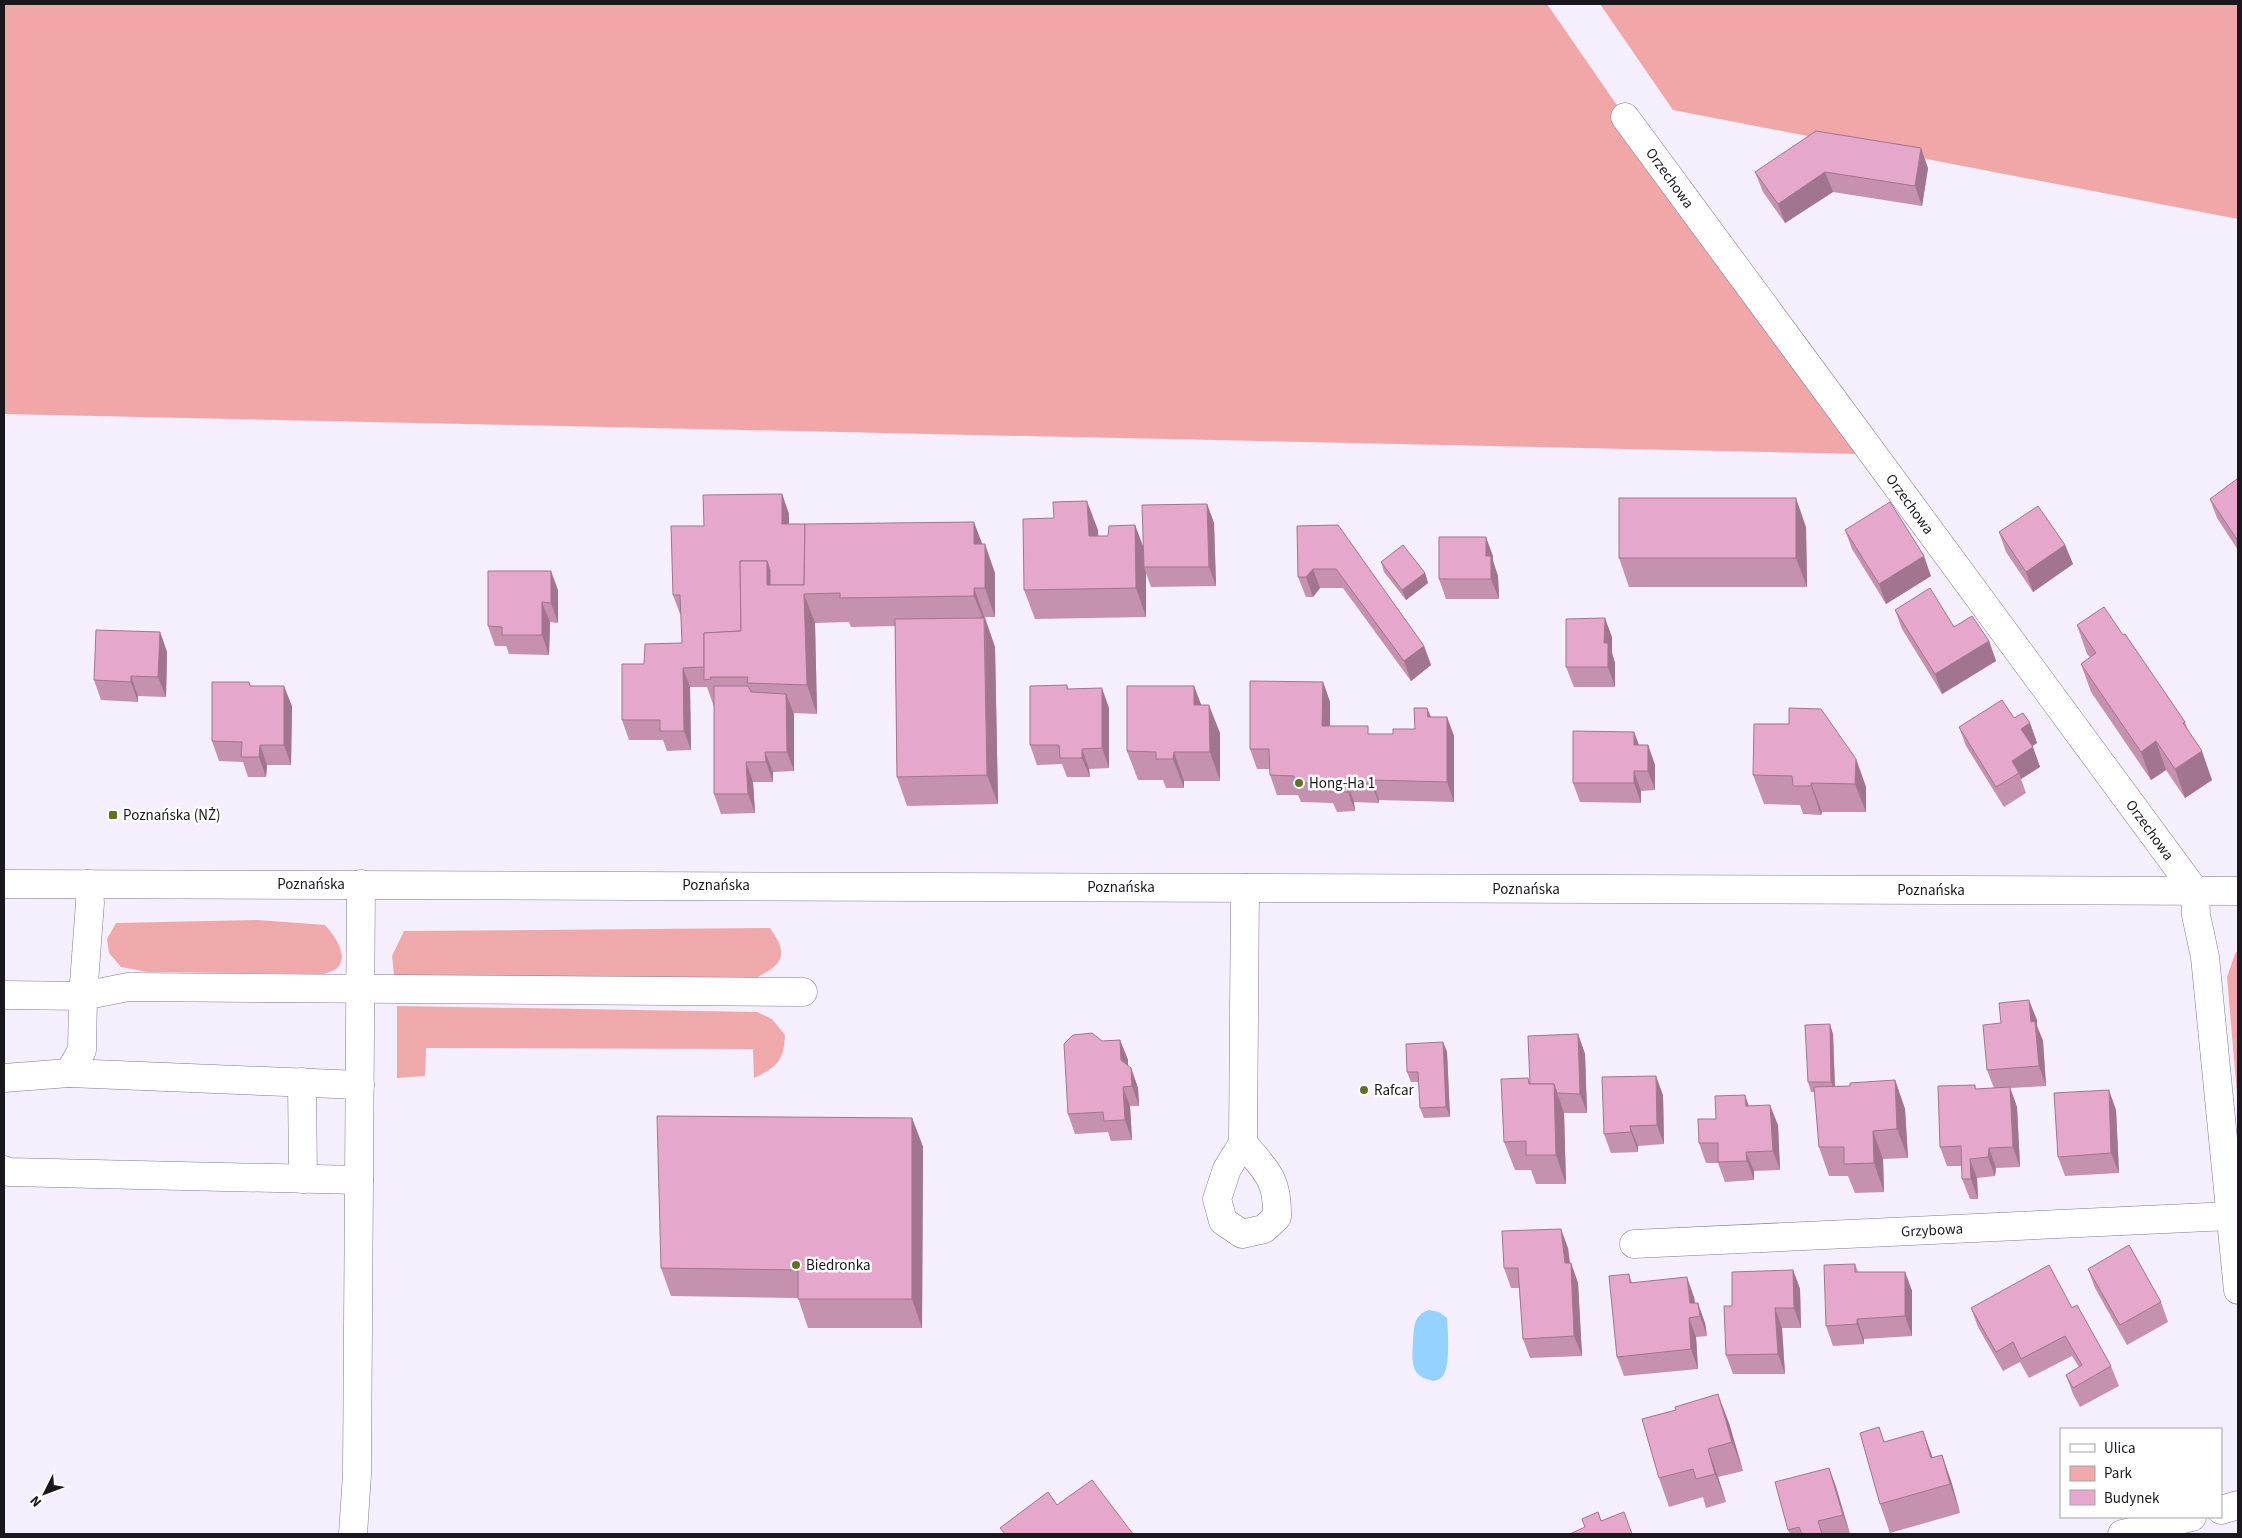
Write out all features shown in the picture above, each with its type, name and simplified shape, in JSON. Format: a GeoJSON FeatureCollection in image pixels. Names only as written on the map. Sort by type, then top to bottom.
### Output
{"type":"FeatureCollection","features":[{"type":"Feature","properties":{"kind":"street","name":"Orzechowa"},"geometry":{"type":"LineString","coordinates":[[1625,117],[2195,891]]}},
{"type":"Feature","properties":{"kind":"street","name":"Poznańska"},"geometry":{"type":"LineString","coordinates":[[4,884],[2238,892]]}},
{"type":"Feature","properties":{"kind":"street"},"geometry":{"type":"LineString","coordinates":[[69,1073],[82,1050],[83,996],[90,903],[88,884]]}},
{"type":"Feature","properties":{"kind":"street"},"geometry":{"type":"LineString","coordinates":[[353,1534],[357,1474],[361,884]]}},
{"type":"Feature","properties":{"kind":"street"},"geometry":{"type":"LineString","coordinates":[[1243,1143],[1245,888]]}},
{"type":"Feature","properties":{"kind":"street"},"geometry":{"type":"LineString","coordinates":[[2195,891],[2196,915],[2205,957],[2238,1290]]}},
{"type":"Feature","properties":{"kind":"street"},"geometry":{"type":"LineString","coordinates":[[4,995],[83,996],[128,987],[803,992]]}},
{"type":"Feature","properties":{"kind":"street"},"geometry":{"type":"LineString","coordinates":[[4,1078],[69,1073],[360,1085]]}},
{"type":"Feature","properties":{"kind":"street"},"geometry":{"type":"LineString","coordinates":[[302,1082],[304,1179]]}},
{"type":"Feature","properties":{"kind":"street"},"geometry":{"type":"LineString","coordinates":[[4,1170],[17,1172],[359,1180]]}},
{"type":"Feature","properties":{"kind":"street","name":"Grzybowa"},"geometry":{"type":"LineString","coordinates":[[1634,1244],[2230,1216]]}},
{"type":"Feature","properties":{"kind":"street"},"geometry":{"type":"LineString","coordinates":[[2222,1510],[2238,1505]]}},
{"type":"Feature","properties":{"kind":"street"},"geometry":{"type":"LineString","coordinates":[[2122,1534],[2188,1518]]}},
{"type":"Feature","properties":{"kind":"green space"},"geometry":{"type":"Polygon","coordinates":[[[258,920],[325,925],[341,950],[342,955],[339,966],[324,974],[148,972],[121,967],[109,953],[107,939],[116,923],[258,920]]]}},
{"type":"Feature","properties":{"kind":"green space"},"geometry":{"type":"Polygon","coordinates":[[[770,928],[776,937],[781,957],[773,968],[756,978],[394,975],[392,956],[404,931],[770,928]]]}},
{"type":"Feature","properties":{"kind":"green space"},"geometry":{"type":"Polygon","coordinates":[[[2238,950],[2238,1105],[2227,977],[2238,950]]]}},
{"type":"Feature","properties":{"kind":"green space"},"geometry":{"type":"Polygon","coordinates":[[[397,1006],[757,1012],[772,1019],[785,1035],[783,1051],[778,1062],[754,1078],[753,1049],[426,1048],[425,1076],[397,1078],[397,1006]]]}},
{"type":"Feature","properties":{"kind":"shaded area"},"geometry":{"type":"Polygon","coordinates":[[[4,4],[1547,4],[1858,454],[4,414],[4,4]]]}},
{"type":"Feature","properties":{"kind":"shaded area"},"geometry":{"type":"Polygon","coordinates":[[[1600,4],[2238,4],[2238,219],[1673,110],[1600,4]]]}},
{"type":"Feature","properties":{"kind":"water"},"geometry":{"type":"Polygon","coordinates":[[[1429,1310],[1439,1312],[1447,1318],[1448,1347],[1446,1370],[1442,1377],[1434,1381],[1420,1376],[1414,1368],[1412,1356],[1415,1323],[1420,1315],[1429,1310]]]}},
{"type":"Feature","properties":{"kind":"building"},"geometry":{"type":"Polygon","coordinates":[[[1816,131],[1921,148],[1915,186],[1825,172],[1778,204],[1755,172],[1816,131]]]}},
{"type":"Feature","properties":{"kind":"building"},"geometry":{"type":"Polygon","coordinates":[[[2237,479],[2238,481],[2238,541],[2210,499],[2237,479]]]}},
{"type":"Feature","properties":{"kind":"building"},"geometry":{"type":"Polygon","coordinates":[[[782,494],[782,524],[805,524],[804,585],[770,585],[770,570],[767,561],[740,561],[741,631],[704,633],[704,667],[683,668],[684,731],[660,731],[660,720],[622,720],[622,664],[644,664],[645,644],[682,643],[680,595],[673,595],[671,526],[704,526],[703,495],[782,494]]]}},
{"type":"Feature","properties":{"kind":"building"},"geometry":{"type":"Polygon","coordinates":[[[1619,498],[1796,498],[1796,558],[1619,558],[1619,498]]]}},
{"type":"Feature","properties":{"kind":"building"},"geometry":{"type":"Polygon","coordinates":[[[1087,501],[1089,536],[1108,536],[1109,526],[1135,525],[1136,588],[1024,590],[1023,519],[1054,518],[1053,502],[1087,501]]]}},
{"type":"Feature","properties":{"kind":"building"},"geometry":{"type":"Polygon","coordinates":[[[1890,502],[1924,556],[1879,584],[1845,530],[1890,502]]]}},
{"type":"Feature","properties":{"kind":"building"},"geometry":{"type":"Polygon","coordinates":[[[1207,504],[1209,567],[1144,567],[1142,505],[1207,504]]]}},
{"type":"Feature","properties":{"kind":"building"},"geometry":{"type":"Polygon","coordinates":[[[2038,506],[2065,545],[2026,572],[1999,532],[2038,506]]]}},
{"type":"Feature","properties":{"kind":"building"},"geometry":{"type":"Polygon","coordinates":[[[974,522],[974,544],[985,544],[985,588],[974,588],[974,596],[840,598],[840,593],[804,594],[807,685],[747,683],[748,677],[710,677],[711,679],[704,680],[704,633],[741,631],[740,561],[767,561],[767,585],[804,585],[805,524],[974,522]]]}},
{"type":"Feature","properties":{"kind":"building"},"geometry":{"type":"Polygon","coordinates":[[[1338,525],[1424,646],[1404,661],[1336,569],[1313,569],[1306,577],[1298,577],[1297,526],[1338,525]]]}},
{"type":"Feature","properties":{"kind":"building"},"geometry":{"type":"Polygon","coordinates":[[[1439,537],[1486,537],[1486,556],[1491,556],[1491,579],[1439,579],[1439,537]]]}},
{"type":"Feature","properties":{"kind":"building"},"geometry":{"type":"Polygon","coordinates":[[[1403,545],[1425,573],[1402,590],[1381,562],[1403,545]]]}},
{"type":"Feature","properties":{"kind":"building"},"geometry":{"type":"Polygon","coordinates":[[[488,571],[551,571],[551,603],[542,602],[542,635],[502,635],[502,627],[488,626],[488,571]]]}},
{"type":"Feature","properties":{"kind":"building"},"geometry":{"type":"Polygon","coordinates":[[[1930,588],[1954,627],[1972,616],[1989,641],[1935,674],[1895,610],[1930,588]]]}},
{"type":"Feature","properties":{"kind":"building"},"geometry":{"type":"Polygon","coordinates":[[[2104,607],[2123,635],[2125,634],[2185,722],[2183,723],[2202,751],[2175,769],[2156,741],[2141,752],[2081,664],[2096,653],[2077,625],[2104,607]]]}},
{"type":"Feature","properties":{"kind":"building"},"geometry":{"type":"Polygon","coordinates":[[[984,618],[987,775],[897,777],[895,619],[984,618]]]}},
{"type":"Feature","properties":{"kind":"building"},"geometry":{"type":"Polygon","coordinates":[[[1605,618],[1604,643],[1608,643],[1608,667],[1566,667],[1566,619],[1605,618]]]}},
{"type":"Feature","properties":{"kind":"building"},"geometry":{"type":"Polygon","coordinates":[[[96,630],[160,632],[158,677],[131,676],[131,682],[94,680],[96,630]]]}},
{"type":"Feature","properties":{"kind":"building"},"geometry":{"type":"Polygon","coordinates":[[[1250,681],[1323,682],[1322,726],[1368,726],[1368,734],[1393,734],[1393,729],[1415,729],[1414,708],[1427,708],[1428,717],[1447,717],[1447,782],[1372,780],[1371,783],[1347,783],[1348,792],[1330,792],[1329,783],[1294,783],[1294,776],[1270,775],[1269,749],[1250,749],[1250,681]]]}},
{"type":"Feature","properties":{"kind":"building"},"geometry":{"type":"Polygon","coordinates":[[[212,682],[249,682],[250,686],[284,686],[284,745],[260,745],[259,757],[241,757],[242,742],[212,741],[212,682]]]}},
{"type":"Feature","properties":{"kind":"building"},"geometry":{"type":"Polygon","coordinates":[[[1067,685],[1067,689],[1102,688],[1102,748],[1082,749],[1082,758],[1060,758],[1059,745],[1030,745],[1030,686],[1067,685]]]}},
{"type":"Feature","properties":{"kind":"building"},"geometry":{"type":"Polygon","coordinates":[[[714,686],[748,686],[751,692],[786,694],[787,752],[765,752],[766,762],[746,762],[748,794],[714,794],[714,686]]]}},
{"type":"Feature","properties":{"kind":"building"},"geometry":{"type":"Polygon","coordinates":[[[1127,686],[1194,686],[1194,705],[1209,705],[1210,752],[1174,752],[1173,759],[1156,759],[1156,752],[1127,751],[1127,686]]]}},
{"type":"Feature","properties":{"kind":"building"},"geometry":{"type":"Polygon","coordinates":[[[2002,700],[2014,718],[2023,713],[2030,723],[2021,729],[2033,747],[2012,761],[2019,773],[1996,787],[1959,727],[2002,700]]]}},
{"type":"Feature","properties":{"kind":"building"},"geometry":{"type":"Polygon","coordinates":[[[1789,708],[1821,709],[1856,759],[1855,784],[1811,783],[1811,786],[1793,786],[1792,776],[1753,775],[1754,724],[1789,724],[1789,708]]]}},
{"type":"Feature","properties":{"kind":"building"},"geometry":{"type":"Polygon","coordinates":[[[1573,731],[1634,732],[1634,745],[1648,745],[1648,771],[1634,771],[1634,783],[1573,783],[1573,731]]]}},
{"type":"Feature","properties":{"kind":"building"},"geometry":{"type":"Polygon","coordinates":[[[2029,1000],[2031,1022],[2035,1021],[2039,1066],[1987,1070],[1983,1025],[2001,1023],[1999,1003],[2029,1000]]]}},
{"type":"Feature","properties":{"kind":"building"},"geometry":{"type":"Polygon","coordinates":[[[1830,1024],[1831,1082],[1808,1082],[1805,1025],[1830,1024]]]}},
{"type":"Feature","properties":{"kind":"building"},"geometry":{"type":"Polygon","coordinates":[[[1092,1033],[1102,1041],[1120,1040],[1121,1060],[1131,1068],[1132,1086],[1123,1087],[1125,1120],[1104,1121],[1103,1112],[1068,1114],[1064,1044],[1073,1035],[1092,1033]]]}},
{"type":"Feature","properties":{"kind":"building"},"geometry":{"type":"Polygon","coordinates":[[[1578,1034],[1580,1094],[1557,1093],[1554,1084],[1530,1084],[1528,1036],[1578,1034]]]}},
{"type":"Feature","properties":{"kind":"building"},"geometry":{"type":"Polygon","coordinates":[[[1443,1042],[1446,1107],[1420,1108],[1418,1072],[1407,1072],[1406,1044],[1443,1042]]]}},
{"type":"Feature","properties":{"kind":"building"},"geometry":{"type":"Polygon","coordinates":[[[1656,1076],[1657,1125],[1630,1126],[1631,1132],[1604,1134],[1602,1077],[1656,1076]]]}},
{"type":"Feature","properties":{"kind":"building"},"geometry":{"type":"Polygon","coordinates":[[[1528,1078],[1529,1084],[1554,1084],[1556,1155],[1526,1155],[1526,1141],[1504,1142],[1501,1079],[1528,1078]]]}},
{"type":"Feature","properties":{"kind":"building"},"geometry":{"type":"Polygon","coordinates":[[[1895,1080],[1897,1129],[1873,1131],[1874,1163],[1844,1164],[1844,1147],[1819,1147],[1814,1087],[1850,1086],[1850,1083],[1895,1080]]]}},
{"type":"Feature","properties":{"kind":"building"},"geometry":{"type":"Polygon","coordinates":[[[1975,1085],[1975,1089],[2010,1087],[2013,1147],[1989,1148],[1988,1157],[1970,1159],[1971,1179],[1962,1179],[1961,1146],[1940,1147],[1938,1086],[1975,1085]]]}},
{"type":"Feature","properties":{"kind":"building"},"geometry":{"type":"Polygon","coordinates":[[[2109,1090],[2111,1153],[2058,1157],[2054,1093],[2109,1090]]]}},
{"type":"Feature","properties":{"kind":"building"},"geometry":{"type":"Polygon","coordinates":[[[1745,1095],[1746,1106],[1770,1105],[1773,1151],[1746,1152],[1747,1161],[1718,1162],[1718,1143],[1699,1143],[1698,1119],[1716,1119],[1715,1096],[1745,1095]]]}},
{"type":"Feature","properties":{"kind":"building","name":"Biedronka"},"geometry":{"type":"Polygon","coordinates":[[[657,1116],[912,1118],[912,1299],[798,1299],[798,1270],[661,1268],[657,1116]]]}},
{"type":"Feature","properties":{"kind":"building"},"geometry":{"type":"Polygon","coordinates":[[[1561,1229],[1565,1263],[1571,1263],[1574,1336],[1523,1339],[1518,1268],[1504,1268],[1502,1231],[1561,1229]]]}},
{"type":"Feature","properties":{"kind":"building"},"geometry":{"type":"Polygon","coordinates":[[[2129,1245],[2161,1302],[2120,1325],[2088,1269],[2129,1245]]]}},
{"type":"Feature","properties":{"kind":"building"},"geometry":{"type":"Polygon","coordinates":[[[1855,1264],[1855,1272],[1905,1272],[1905,1316],[1857,1319],[1857,1324],[1826,1326],[1824,1265],[1855,1264]]]}},
{"type":"Feature","properties":{"kind":"building"},"geometry":{"type":"Polygon","coordinates":[[[2049,1265],[2072,1308],[2077,1305],[2111,1366],[2073,1388],[2066,1375],[2082,1365],[2065,1336],[2021,1359],[2013,1342],[1996,1352],[1971,1308],[2049,1265]]]}},
{"type":"Feature","properties":{"kind":"building"},"geometry":{"type":"Polygon","coordinates":[[[1793,1270],[1794,1308],[1775,1308],[1778,1354],[1726,1355],[1724,1306],[1732,1306],[1732,1272],[1793,1270]]]}},
{"type":"Feature","properties":{"kind":"building"},"geometry":{"type":"Polygon","coordinates":[[[1629,1274],[1630,1283],[1687,1277],[1690,1303],[1698,1303],[1700,1316],[1689,1318],[1691,1349],[1617,1357],[1609,1276],[1629,1274]]]}},
{"type":"Feature","properties":{"kind":"building"},"geometry":{"type":"Polygon","coordinates":[[[1718,1394],[1732,1442],[1708,1449],[1715,1474],[1696,1479],[1693,1469],[1659,1478],[1642,1419],[1676,1410],[1675,1407],[1718,1394]]]}},
{"type":"Feature","properties":{"kind":"building"},"geometry":{"type":"Polygon","coordinates":[[[1879,1427],[1884,1442],[1923,1431],[1931,1458],[1942,1455],[1950,1484],[1880,1504],[1860,1433],[1879,1427]]]}},
{"type":"Feature","properties":{"kind":"building"},"geometry":{"type":"Polygon","coordinates":[[[1829,1468],[1843,1515],[1818,1521],[1822,1534],[1802,1534],[1799,1527],[1788,1530],[1775,1482],[1829,1468]]]}},
{"type":"Feature","properties":{"kind":"building"},"geometry":{"type":"Polygon","coordinates":[[[1092,1480],[1133,1534],[1005,1534],[1000,1528],[1048,1492],[1057,1505],[1092,1480]]]}},
{"type":"Feature","properties":{"kind":"building"},"geometry":{"type":"Polygon","coordinates":[[[1598,1512],[1601,1521],[1624,1512],[1632,1534],[1572,1534],[1585,1527],[1582,1519],[1598,1512]]]}},
{"type":"Feature","properties":{"kind":"place","name":"Hong-Ha 1"},"geometry":{"type":"Point","coordinates":[1299,783]}},
{"type":"Feature","properties":{"kind":"place","name":"Poznańska (NŻ)"},"geometry":{"type":"Point","coordinates":[113,815]}},
{"type":"Feature","properties":{"kind":"place","name":"Rafcar"},"geometry":{"type":"Point","coordinates":[1364,1090]}},
{"type":"Feature","properties":{"kind":"place","name":"Biedronka"},"geometry":{"type":"Point","coordinates":[796,1265]}}]}
